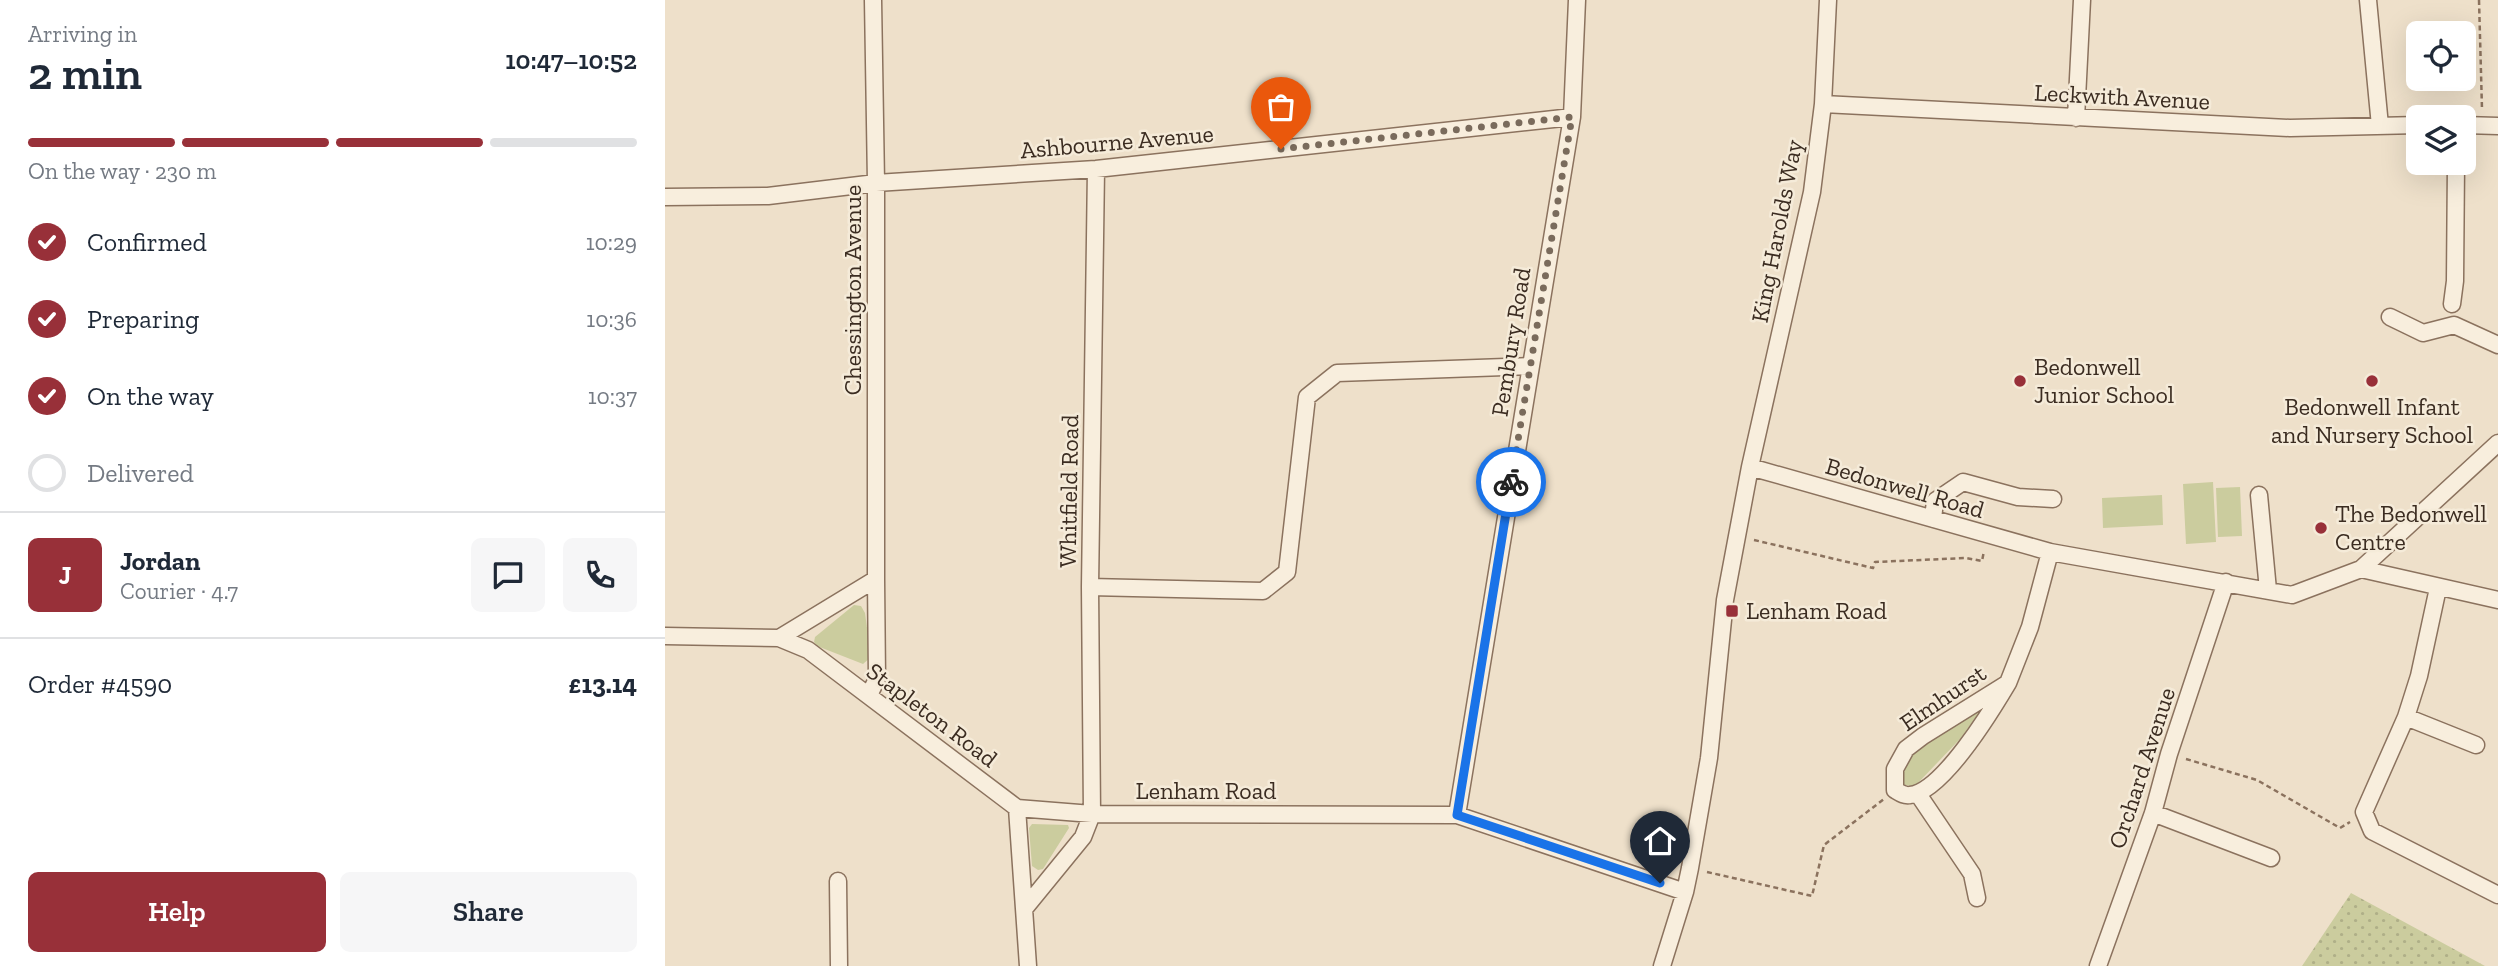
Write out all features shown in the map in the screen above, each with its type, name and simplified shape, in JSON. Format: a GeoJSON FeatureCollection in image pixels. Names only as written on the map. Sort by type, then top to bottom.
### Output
{"type":"FeatureCollection","features":[{"type":"Feature","properties":{"kind":"street","name":"Chessington Avenue"},"geometry":{"type":"LineString","coordinates":[[869,695],[877,679],[873,0]]}},
{"type":"Feature","properties":{"kind":"street","name":"Pembury Road"},"geometry":{"type":"LineString","coordinates":[[1457,815],[1572,117],[1577,0]]}},
{"type":"Feature","properties":{"kind":"street","name":"King Harolds Way"},"geometry":{"type":"LineString","coordinates":[[1750,467],[1812,192],[1823,104],[1828,0]]}},
{"type":"Feature","properties":{"kind":"street"},"geometry":{"type":"LineString","coordinates":[[2076,118],[2082,0]]}},
{"type":"Feature","properties":{"kind":"street"},"geometry":{"type":"LineString","coordinates":[[2368,0],[2380,126]]}},
{"type":"Feature","properties":{"kind":"street","name":"Leckwith Avenue"},"geometry":{"type":"LineString","coordinates":[[1823,104],[2290,128],[2406,125]]}},
{"type":"Feature","properties":{"kind":"street","name":"Ashbourne Avenue"},"geometry":{"type":"LineString","coordinates":[[665,197],[768,196],[876,183],[1096,169],[1572,117]]}},
{"type":"Feature","properties":{"kind":"street","name":"Whitfield Road"},"geometry":{"type":"LineString","coordinates":[[1092,814],[1090,587],[1096,169]]}},
{"type":"Feature","properties":{"kind":"street"},"geometry":{"type":"LineString","coordinates":[[2452,304],[2455,281],[2456,175]]}},
{"type":"Feature","properties":{"kind":"street"},"geometry":{"type":"LineString","coordinates":[[2391,317],[2423,333],[2454,325],[2498,345]]}},
{"type":"Feature","properties":{"kind":"street"},"geometry":{"type":"LineString","coordinates":[[1090,587],[1263,591],[1287,572],[1307,397],[1337,373],[1530,366]]}},
{"type":"Feature","properties":{"kind":"street","name":"Bedonwell Road"},"geometry":{"type":"LineString","coordinates":[[1750,467],[2050,552],[2292,595],[2361,569],[2498,443]]}},
{"type":"Feature","properties":{"kind":"street"},"geometry":{"type":"LineString","coordinates":[[1662,966],[1690,868],[1709,758],[1725,600],[1750,467]]}},
{"type":"Feature","properties":{"kind":"street"},"geometry":{"type":"LineString","coordinates":[[1933,519],[1935,501],[1963,482],[2018,497],[2053,499]]}},
{"type":"Feature","properties":{"kind":"street"},"geometry":{"type":"LineString","coordinates":[[2259,495],[2268,590]]}},
{"type":"Feature","properties":{"kind":"street","name":"Elmhurst"},"geometry":{"type":"LineString","coordinates":[[1918,794],[1943,775],[1986,721],[2008,682],[2030,627],[2050,552]]}},
{"type":"Feature","properties":{"kind":"street"},"geometry":{"type":"LineString","coordinates":[[2361,569],[2498,600]]}},
{"type":"Feature","properties":{"kind":"street"},"geometry":{"type":"LineString","coordinates":[[779,638],[876,579]]}},
{"type":"Feature","properties":{"kind":"street","name":"Orchard Avenue"},"geometry":{"type":"LineString","coordinates":[[2098,966],[2153,813],[2169,754],[2226,582]]}},
{"type":"Feature","properties":{"kind":"street"},"geometry":{"type":"LineString","coordinates":[[2438,588],[2419,676],[2406,717],[2364,812],[2372,831],[2498,895]]}},
{"type":"Feature","properties":{"kind":"street","name":"Stapleton Road"},"geometry":{"type":"LineString","coordinates":[[665,636],[779,638],[808,650],[1017,808]]}},
{"type":"Feature","properties":{"kind":"street","name":"Elmhurst"},"geometry":{"type":"LineString","coordinates":[[1895,790],[1895,769],[1906,749],[2008,682]]}},
{"type":"Feature","properties":{"kind":"street"},"geometry":{"type":"LineString","coordinates":[[2406,717],[2476,745]]}},
{"type":"Feature","properties":{"kind":"street"},"geometry":{"type":"LineString","coordinates":[[1895,790],[1906,796],[1918,794],[1972,874],[1977,898]]}},
{"type":"Feature","properties":{"kind":"street"},"geometry":{"type":"LineString","coordinates":[[1017,808],[1028,966]]}},
{"type":"Feature","properties":{"kind":"street","name":"Lenham Road"},"geometry":{"type":"LineString","coordinates":[[1017,808],[1092,814],[1457,815],[1685,892]]}},
{"type":"Feature","properties":{"kind":"street"},"geometry":{"type":"LineString","coordinates":[[2153,813],[2271,858]]}},
{"type":"Feature","properties":{"kind":"street"},"geometry":{"type":"LineString","coordinates":[[1025,908],[1083,837],[1092,814]]}},
{"type":"Feature","properties":{"kind":"street"},"geometry":{"type":"LineString","coordinates":[[838,881],[839,966]]}},
{"type":"Feature","properties":{"kind":"path"},"geometry":{"type":"LineString","coordinates":[[2479,0],[2490,126]]}},
{"type":"Feature","properties":{"kind":"path"},"geometry":{"type":"LineString","coordinates":[[1737,536],[1873,568],[1875,562],[1966,558],[1982,561],[1988,534]]}},
{"type":"Feature","properties":{"kind":"path"},"geometry":{"type":"LineString","coordinates":[[2169,754],[2257,780],[2340,828],[2364,812]]}},
{"type":"Feature","properties":{"kind":"path"},"geometry":{"type":"LineString","coordinates":[[1690,868],[1812,895],[1824,845],[1895,790]]}},
{"type":"Feature","properties":{"kind":"green space"},"geometry":{"type":"Polygon","coordinates":[[[2213,482],[2216,542],[2186,544],[2183,484],[2213,482]]]}},
{"type":"Feature","properties":{"kind":"green space"},"geometry":{"type":"Polygon","coordinates":[[[2240,487],[2242,536],[2218,537],[2216,488],[2240,487]]]}},
{"type":"Feature","properties":{"kind":"green space"},"geometry":{"type":"Polygon","coordinates":[[[2162,495],[2163,525],[2103,528],[2102,498],[2162,495]]]}},
{"type":"Feature","properties":{"kind":"green space"},"geometry":{"type":"Polygon","coordinates":[[[854,605],[861,606],[865,613],[871,657],[863,664],[817,646],[814,642],[815,637],[854,605]]]}},
{"type":"Feature","properties":{"kind":"green space"},"geometry":{"type":"Polygon","coordinates":[[[1985,704],[1961,738],[1916,785],[1902,782],[1904,769],[1923,742],[1945,726],[1985,704]]]}},
{"type":"Feature","properties":{"kind":"green space"},"geometry":{"type":"Polygon","coordinates":[[[1032,824],[1068,825],[1069,828],[1043,869],[1038,870],[1032,866],[1029,828],[1032,824]]]}},
{"type":"Feature","properties":{"kind":"green space"},"geometry":{"type":"Polygon","coordinates":[[[2351,893],[2485,966],[2302,966],[2351,893]]]}},
{"type":"Feature","properties":{"kind":"way so far"},"geometry":{"type":"LineString","coordinates":[[1281,149],[1572,117],[1511,482]]}},
{"type":"Feature","properties":{"kind":"place","name":"Bedonwell Junior School"},"geometry":{"type":"Point","coordinates":[2020,381]}},
{"type":"Feature","properties":{"kind":"place","name":"Bedonwell Infant and Nursery School"},"geometry":{"type":"Point","coordinates":[2372,381]}},
{"type":"Feature","properties":{"kind":"place","name":"The Bedonwell Centre"},"geometry":{"type":"Point","coordinates":[2321,528]}},
{"type":"Feature","properties":{"kind":"place","name":"Lenham Road"},"geometry":{"type":"Point","coordinates":[1732,611]}},
{"type":"Feature","properties":{"kind":"route"},"geometry":{"type":"LineString","coordinates":[[1511,482],[1457,815],[1660,883]]}}]}
